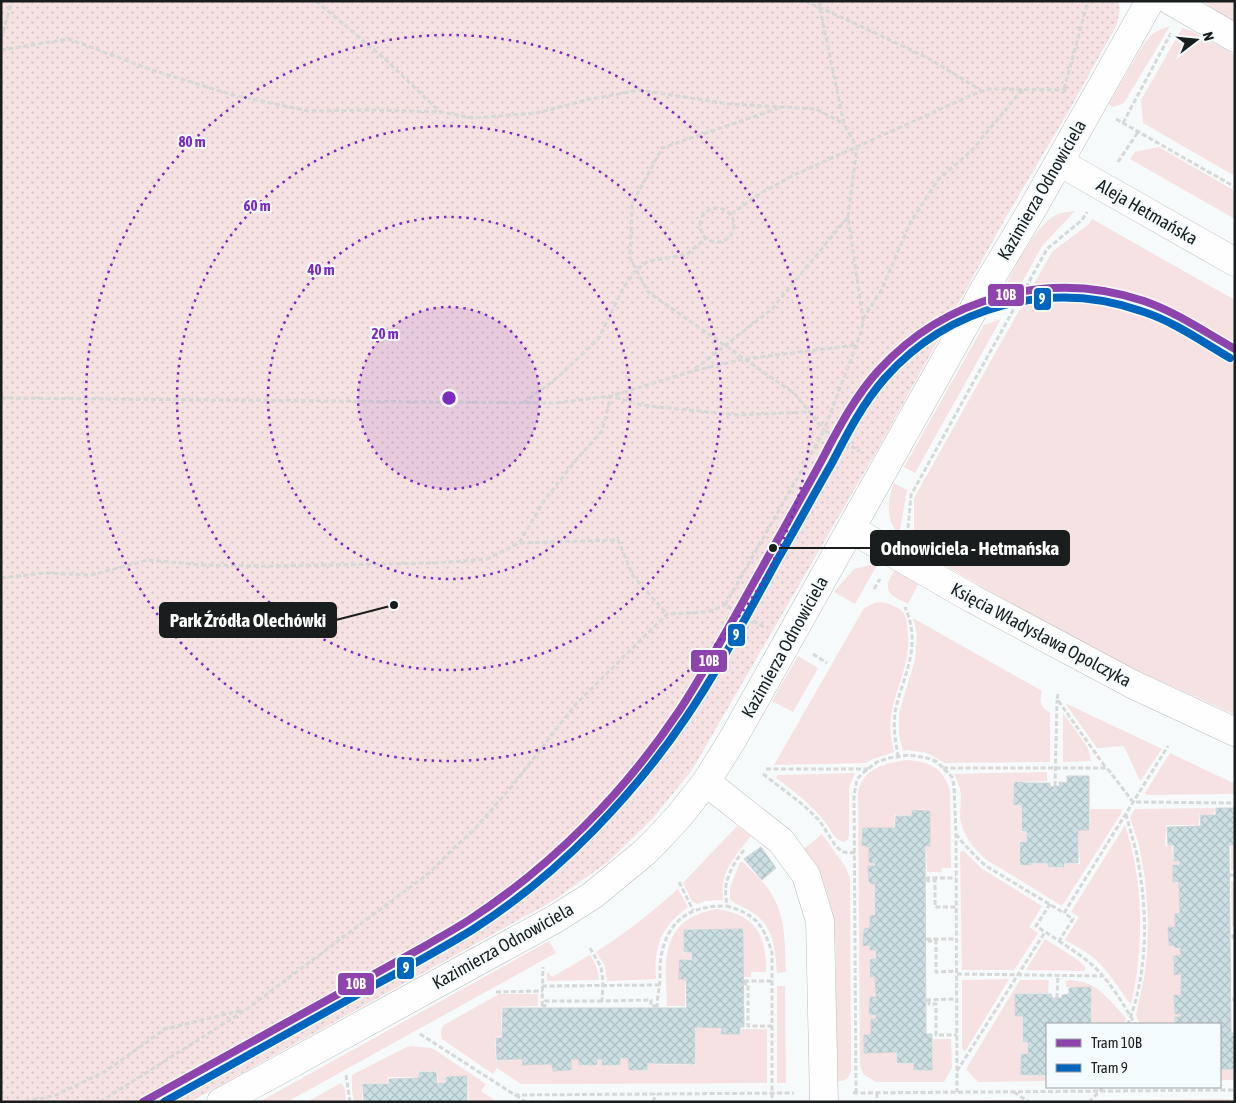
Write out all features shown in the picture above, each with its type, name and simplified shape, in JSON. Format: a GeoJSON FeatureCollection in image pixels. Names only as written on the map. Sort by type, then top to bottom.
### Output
{"type":"FeatureCollection","features":[{"type":"Feature","properties":{"kind":"street","name":"Kazimierza Odnowiciela"},"geometry":{"type":"LineString","coordinates":[[221,1102],[555,919],[593,895],[620,873],[658,840],[680,815],[706,782],[734,737],[852,529],[982,293],[1092,106],[1150,1]]}},
{"type":"Feature","properties":{"kind":"street"},"geometry":{"type":"LineString","coordinates":[[1177,5],[1235,38]]}},
{"type":"Feature","properties":{"kind":"street","name":"Aleja Hetmańska"},"geometry":{"type":"LineString","coordinates":[[1059,162],[1235,262]]}},
{"type":"Feature","properties":{"kind":"street","name":"Księcia Władysława Opolczyka"},"geometry":{"type":"LineString","coordinates":[[852,529],[980,602],[1132,684],[1235,732]]}},
{"type":"Feature","properties":{"kind":"street"},"geometry":{"type":"LineString","coordinates":[[706,782],[781,841],[806,875],[820,921],[824,1102]]}},
{"type":"Feature","properties":{"kind":"path"},"geometry":{"type":"LineString","coordinates":[[1,39],[12,1]]}},
{"type":"Feature","properties":{"kind":"path"},"geometry":{"type":"LineString","coordinates":[[316,1],[385,59],[441,112]]}},
{"type":"Feature","properties":{"kind":"path"},"geometry":{"type":"LineString","coordinates":[[805,1],[928,58],[983,91]]}},
{"type":"Feature","properties":{"kind":"path"},"geometry":{"type":"LineString","coordinates":[[100,1102],[247,1009],[429,873],[473,831],[575,705],[667,614],[708,612],[725,605],[824,430],[862,330],[863,320],[848,217],[857,148],[844,124],[820,1]]}},
{"type":"Feature","properties":{"kind":"path"},"geometry":{"type":"LineString","coordinates":[[1064,90],[1088,1]]}},
{"type":"Feature","properties":{"kind":"path"},"geometry":{"type":"LineString","coordinates":[[1123,123],[1177,5]]}},
{"type":"Feature","properties":{"kind":"path"},"geometry":{"type":"LineString","coordinates":[[1,50],[69,39],[152,70],[234,95],[308,111],[441,112],[473,118],[537,113],[586,100],[640,90],[730,104],[816,109],[844,124]]}},
{"type":"Feature","properties":{"kind":"path"},"geometry":{"type":"LineString","coordinates":[[731,214],[761,193],[794,175],[974,94],[990,89],[1064,90],[1235,187]]}},
{"type":"Feature","properties":{"kind":"path"},"geometry":{"type":"LineString","coordinates":[[863,320],[882,289],[910,223],[938,180],[972,150],[1024,89]]}},
{"type":"Feature","properties":{"kind":"path"},"geometry":{"type":"LineString","coordinates":[[782,107],[662,148],[632,204],[630,258],[648,292],[795,394],[824,430],[917,485]]}},
{"type":"Feature","properties":{"kind":"path"},"geometry":{"type":"LineString","coordinates":[[874,589],[908,531],[911,495],[1047,249],[1082,220],[1138,132]]}},
{"type":"Feature","properties":{"kind":"path"},"geometry":{"type":"LineString","coordinates":[[712,208],[726,209],[731,214],[735,224],[732,234],[725,241],[715,242],[706,238],[700,230],[700,220],[705,212],[712,208]]}},
{"type":"Feature","properties":{"kind":"path"},"geometry":{"type":"LineString","coordinates":[[693,371],[772,309],[848,217]]}},
{"type":"Feature","properties":{"kind":"path"},"geometry":{"type":"LineString","coordinates":[[523,403],[557,378],[599,338],[623,288],[636,270],[648,261],[686,255],[706,238]]}},
{"type":"Feature","properties":{"kind":"path"},"geometry":{"type":"LineString","coordinates":[[1,398],[555,403],[611,396],[693,371],[744,359],[856,346]]}},
{"type":"Feature","properties":{"kind":"path"},"geometry":{"type":"LineString","coordinates":[[611,396],[641,405],[736,415],[810,412]]}},
{"type":"Feature","properties":{"kind":"path"},"geometry":{"type":"LineString","coordinates":[[519,543],[544,501],[576,460],[602,431],[611,396]]}},
{"type":"Feature","properties":{"kind":"path"},"geometry":{"type":"LineString","coordinates":[[1,578],[44,573],[91,575],[148,560],[202,565],[268,566],[438,563],[487,559],[519,543],[618,540],[633,576],[667,614]]}},
{"type":"Feature","properties":{"kind":"path"},"geometry":{"type":"LineString","coordinates":[[725,605],[827,663]]}},
{"type":"Feature","properties":{"kind":"path"},"geometry":{"type":"LineString","coordinates":[[898,757],[894,716],[912,654],[911,622],[905,608]]}},
{"type":"Feature","properties":{"kind":"path"},"geometry":{"type":"LineString","coordinates":[[1055,786],[1058,694]]}},
{"type":"Feature","properties":{"kind":"path"},"geometry":{"type":"LineString","coordinates":[[1057,699],[1133,802]]}},
{"type":"Feature","properties":{"kind":"path"},"geometry":{"type":"LineString","coordinates":[[1064,913],[1168,746]]}},
{"type":"Feature","properties":{"kind":"path"},"geometry":{"type":"LineString","coordinates":[[856,1092],[854,796],[857,779],[878,762],[909,755],[937,762],[952,778],[954,786],[956,833],[957,1092]]}},
{"type":"Feature","properties":{"kind":"path"},"geometry":{"type":"LineString","coordinates":[[943,768],[1107,768]]}},
{"type":"Feature","properties":{"kind":"path"},"geometry":{"type":"LineString","coordinates":[[766,769],[869,769]]}},
{"type":"Feature","properties":{"kind":"path"},"geometry":{"type":"LineString","coordinates":[[763,774],[802,804],[818,820],[842,852],[855,853]]}},
{"type":"Feature","properties":{"kind":"path"},"geometry":{"type":"LineString","coordinates":[[1133,802],[1235,803]]}},
{"type":"Feature","properties":{"kind":"path"},"geometry":{"type":"LineString","coordinates":[[1126,814],[1136,850],[1144,917],[1144,950],[1141,978],[1128,1023]]}},
{"type":"Feature","properties":{"kind":"path"},"geometry":{"type":"LineString","coordinates":[[727,906],[726,884],[732,869],[740,854],[766,828]]}},
{"type":"Feature","properties":{"kind":"path"},"geometry":{"type":"LineString","coordinates":[[956,833],[963,843],[986,866],[1073,919],[1059,941]]}},
{"type":"Feature","properties":{"kind":"path"},"geometry":{"type":"LineString","coordinates":[[1229,875],[1235,875]]}},
{"type":"Feature","properties":{"kind":"path"},"geometry":{"type":"LineString","coordinates":[[956,878],[927,878],[928,881],[935,880],[935,907],[956,907]]}},
{"type":"Feature","properties":{"kind":"path"},"geometry":{"type":"LineString","coordinates":[[679,882],[693,910]]}},
{"type":"Feature","properties":{"kind":"path"},"geometry":{"type":"LineString","coordinates":[[1050,904],[1036,926],[1092,964],[1111,987],[1134,1023]]}},
{"type":"Feature","properties":{"kind":"path"},"geometry":{"type":"LineString","coordinates":[[543,967],[542,1007],[545,1006],[545,1001],[651,1000],[651,1006],[657,1007],[662,951],[674,925],[693,910],[707,906],[727,906],[744,911],[756,920],[766,935],[772,953],[772,1102]]}},
{"type":"Feature","properties":{"kind":"path"},"geometry":{"type":"LineString","coordinates":[[958,1071],[1045,932]]}},
{"type":"Feature","properties":{"kind":"path"},"geometry":{"type":"LineString","coordinates":[[956,939],[927,939],[929,942],[936,942],[936,972],[1102,976]]}},
{"type":"Feature","properties":{"kind":"path"},"geometry":{"type":"LineString","coordinates":[[590,948],[601,967],[602,1001]]}},
{"type":"Feature","properties":{"kind":"path"},"geometry":{"type":"LineString","coordinates":[[1057,998],[1058,975]]}},
{"type":"Feature","properties":{"kind":"path"},"geometry":{"type":"LineString","coordinates":[[772,981],[744,981],[745,984],[748,984],[748,1026],[772,1026]]}},
{"type":"Feature","properties":{"kind":"path"},"geometry":{"type":"LineString","coordinates":[[496,992],[603,985],[660,985]]}},
{"type":"Feature","properties":{"kind":"path"},"geometry":{"type":"LineString","coordinates":[[957,1000],[928,1000],[929,1004],[936,1004],[936,1035],[957,1035]]}},
{"type":"Feature","properties":{"kind":"path"},"geometry":{"type":"LineString","coordinates":[[25,1102],[56,1095],[106,1071],[165,1029],[247,1009]]}},
{"type":"Feature","properties":{"kind":"path"},"geometry":{"type":"LineString","coordinates":[[346,1075],[350,1102]]}},
{"type":"Feature","properties":{"kind":"path"},"geometry":{"type":"LineString","coordinates":[[1089,1102],[1102,1088]]}},
{"type":"Feature","properties":{"kind":"path"},"geometry":{"type":"LineString","coordinates":[[877,1092],[877,1102]]}},
{"type":"Feature","properties":{"kind":"path"},"geometry":{"type":"LineString","coordinates":[[1013,1092],[1029,1102]]}},
{"type":"Feature","properties":{"kind":"path"},"geometry":{"type":"LineString","coordinates":[[653,1102],[656,1094]]}},
{"type":"Feature","properties":{"kind":"path"},"geometry":{"type":"LineString","coordinates":[[515,1095],[525,1102]]}},
{"type":"Feature","properties":{"kind":"shaded area"},"geometry":{"type":"Polygon","coordinates":[[[1,1],[1118,1],[1120,9],[1117,24],[1071,107],[1006,217],[883,440],[692,770],[653,818],[608,862],[551,902],[190,1102],[1,1102],[1,1]]]}},
{"type":"Feature","properties":{"kind":"shaded area"},"geometry":{"type":"Polygon","coordinates":[[[1205,1],[1235,1],[1235,23],[1212,9],[1205,1]]]}},
{"type":"Feature","properties":{"kind":"shaded area"},"geometry":{"type":"Polygon","coordinates":[[[1170,26],[1124,103],[1113,107],[1109,104],[1141,48],[1150,36],[1170,26]]]}},
{"type":"Feature","properties":{"kind":"shaded area"},"geometry":{"type":"Polygon","coordinates":[[[1182,28],[1192,31],[1235,55],[1235,176],[1143,123],[1141,100],[1182,28]]]}},
{"type":"Feature","properties":{"kind":"shaded area"},"geometry":{"type":"Polygon","coordinates":[[[1159,147],[1235,191],[1235,219],[1130,159],[1135,152],[1159,147]]]}},
{"type":"Feature","properties":{"kind":"shaded area"},"geometry":{"type":"Polygon","coordinates":[[[1075,211],[1042,246],[1020,286],[1002,291],[1040,228],[1056,215],[1075,211]]]}},
{"type":"Feature","properties":{"kind":"shaded area"},"geometry":{"type":"Polygon","coordinates":[[[1092,219],[1235,300],[1235,715],[1117,661],[1064,634],[908,544],[914,532],[914,498],[1052,252],[1089,224],[1092,219]]]}},
{"type":"Feature","properties":{"kind":"shaded area"},"geometry":{"type":"Polygon","coordinates":[[[1001,319],[915,473],[904,467],[984,325],[1001,319]]]}},
{"type":"Feature","properties":{"kind":"shaded area"},"geometry":{"type":"Polygon","coordinates":[[[894,483],[907,490],[899,535],[892,523],[889,510],[890,496],[894,483]]]}},
{"type":"Feature","properties":{"kind":"shaded area"},"geometry":{"type":"Polygon","coordinates":[[[877,565],[855,604],[834,592],[854,569],[877,565]]]}},
{"type":"Feature","properties":{"kind":"shaded area"},"geometry":{"type":"Polygon","coordinates":[[[896,569],[919,583],[908,604],[893,596],[888,590],[890,579],[896,569]]]}},
{"type":"Feature","properties":{"kind":"shaded area"},"geometry":{"type":"Polygon","coordinates":[[[882,602],[896,607],[903,612],[907,620],[908,650],[890,721],[894,752],[866,763],[774,765],[864,608],[882,602]]]}},
{"type":"Feature","properties":{"kind":"shaded area"},"geometry":{"type":"Polygon","coordinates":[[[913,618],[1042,691],[1041,704],[1050,713],[1050,762],[945,763],[927,753],[903,751],[899,735],[899,713],[915,660],[917,634],[913,618]]]}},
{"type":"Feature","properties":{"kind":"shaded area"},"geometry":{"type":"Polygon","coordinates":[[[798,656],[818,668],[793,712],[772,701],[798,656]]]}},
{"type":"Feature","properties":{"kind":"shaded area"},"geometry":{"type":"Polygon","coordinates":[[[1065,703],[1162,749],[1140,781],[1124,746],[1097,748],[1065,703]]]}},
{"type":"Feature","properties":{"kind":"shaded area"},"geometry":{"type":"Polygon","coordinates":[[[1063,713],[1088,748],[1091,761],[1063,762],[1063,713]]]}},
{"type":"Feature","properties":{"kind":"shaded area"},"geometry":{"type":"Polygon","coordinates":[[[1170,753],[1235,784],[1235,794],[1147,795],[1145,793],[1170,753]]]}},
{"type":"Feature","properties":{"kind":"shaded area"},"geometry":{"type":"Polygon","coordinates":[[[907,760],[929,764],[940,772],[947,783],[950,791],[951,868],[942,868],[941,872],[927,872],[926,847],[930,846],[930,810],[912,809],[911,815],[895,815],[894,828],[863,828],[862,845],[869,847],[869,862],[874,863],[874,865],[868,866],[868,884],[874,884],[874,915],[870,915],[870,928],[863,929],[863,946],[869,946],[870,950],[875,950],[875,958],[869,958],[869,977],[875,977],[875,997],[869,997],[869,1015],[875,1015],[875,1018],[871,1019],[871,1035],[864,1035],[864,1053],[896,1052],[896,1064],[914,1064],[914,1071],[932,1070],[933,1039],[951,1039],[952,1067],[944,1082],[876,1082],[863,1074],[860,1065],[858,792],[865,777],[876,768],[907,760]]]}},
{"type":"Feature","properties":{"kind":"shaded area"},"geometry":{"type":"Polygon","coordinates":[[[1047,772],[1047,781],[1013,781],[1014,806],[1021,806],[1021,832],[1026,832],[1026,841],[1019,841],[1019,866],[1047,864],[1048,868],[1064,868],[1065,864],[1080,864],[1078,830],[1090,830],[1090,809],[1121,809],[1122,812],[1062,906],[987,860],[973,846],[961,823],[961,792],[954,774],[1047,772]]]}},
{"type":"Feature","properties":{"kind":"shaded area"},"geometry":{"type":"Polygon","coordinates":[[[855,773],[849,788],[849,835],[848,839],[844,842],[836,838],[810,806],[776,778],[778,775],[855,773]]]}},
{"type":"Feature","properties":{"kind":"shaded area"},"geometry":{"type":"Polygon","coordinates":[[[1215,808],[1214,814],[1199,814],[1199,825],[1166,825],[1165,846],[1172,846],[1173,861],[1179,862],[1179,864],[1173,865],[1173,883],[1179,883],[1179,913],[1175,913],[1175,926],[1168,927],[1168,945],[1174,945],[1174,949],[1180,949],[1180,956],[1174,956],[1173,975],[1180,975],[1181,994],[1174,995],[1174,1014],[1180,1014],[1181,1017],[1175,1017],[1175,1023],[1140,1023],[1136,1015],[1147,955],[1148,922],[1145,878],[1139,845],[1130,817],[1135,809],[1215,808]]]}},
{"type":"Feature","properties":{"kind":"shaded area"},"geometry":{"type":"Polygon","coordinates":[[[1125,825],[1136,869],[1140,915],[1138,960],[1131,1005],[1096,960],[1065,940],[1079,917],[1071,912],[1125,825]]]}},
{"type":"Feature","properties":{"kind":"shaded area"},"geometry":{"type":"Polygon","coordinates":[[[737,826],[751,836],[734,858],[724,877],[723,900],[705,901],[697,904],[692,901],[683,883],[737,826]]]}},
{"type":"Feature","properties":{"kind":"shaded area"},"geometry":{"type":"Polygon","coordinates":[[[822,834],[845,866],[850,879],[851,1071],[845,1080],[840,1081],[837,1081],[836,954],[833,917],[823,882],[815,865],[804,849],[822,834]]]}},
{"type":"Feature","properties":{"kind":"shaded area"},"geometry":{"type":"Polygon","coordinates":[[[1231,846],[1235,846],[1235,870],[1231,870],[1231,846]]]}},
{"type":"Feature","properties":{"kind":"shaded area"},"geometry":{"type":"Polygon","coordinates":[[[963,850],[981,868],[1042,906],[1029,927],[1038,933],[1014,970],[962,970],[960,853],[963,850]]]}},
{"type":"Feature","properties":{"kind":"shaded area"},"geometry":{"type":"Polygon","coordinates":[[[740,862],[743,862],[768,889],[780,911],[784,931],[786,972],[777,973],[772,938],[764,923],[750,911],[730,899],[730,888],[740,862]]]}},
{"type":"Feature","properties":{"kind":"shaded area"},"geometry":{"type":"Polygon","coordinates":[[[1231,881],[1235,881],[1235,927],[1232,927],[1231,881]]]}},
{"type":"Feature","properties":{"kind":"shaded area"},"geometry":{"type":"Polygon","coordinates":[[[678,889],[688,907],[670,923],[662,936],[657,950],[656,979],[607,981],[605,966],[596,952],[638,922],[678,889]]]}},
{"type":"Feature","properties":{"kind":"shaded area"},"geometry":{"type":"Polygon","coordinates":[[[716,909],[740,916],[749,921],[756,929],[764,947],[766,972],[751,972],[751,977],[744,977],[744,929],[684,929],[683,953],[691,953],[691,959],[678,960],[679,979],[685,979],[685,1006],[667,1006],[667,958],[669,945],[675,933],[684,922],[697,914],[716,909]]]}},
{"type":"Feature","properties":{"kind":"shaded area"},"geometry":{"type":"Polygon","coordinates":[[[1045,939],[1078,960],[1086,968],[1084,971],[1026,970],[1045,939]]]}},
{"type":"Feature","properties":{"kind":"shaded area"},"geometry":{"type":"Polygon","coordinates":[[[549,941],[556,953],[287,1102],[259,1102],[549,941]]]}},
{"type":"Feature","properties":{"kind":"shaded area"},"geometry":{"type":"Polygon","coordinates":[[[590,955],[594,961],[599,980],[547,981],[548,972],[552,977],[590,955]]]}},
{"type":"Feature","properties":{"kind":"shaded area"},"geometry":{"type":"Polygon","coordinates":[[[1009,979],[964,1051],[962,1048],[962,980],[1009,979]]]}},
{"type":"Feature","properties":{"kind":"shaded area"},"geometry":{"type":"Polygon","coordinates":[[[1020,980],[1049,980],[1048,993],[1015,993],[1014,1016],[1022,1017],[1022,1042],[1027,1043],[1027,1053],[1020,1053],[1021,1076],[1046,1076],[1046,1081],[978,1082],[966,1069],[1020,980]]]}},
{"type":"Feature","properties":{"kind":"shaded area"},"geometry":{"type":"Polygon","coordinates":[[[1066,981],[1083,982],[1089,984],[1101,992],[1126,1018],[1124,1023],[1092,1023],[1092,987],[1066,987],[1066,981]]]}},
{"type":"Feature","properties":{"kind":"shaded area"},"geometry":{"type":"Polygon","coordinates":[[[777,986],[785,986],[786,1083],[777,1083],[777,986]]]}},
{"type":"Feature","properties":{"kind":"shaded area"},"geometry":{"type":"Polygon","coordinates":[[[499,994],[538,994],[538,1006],[502,1007],[501,1036],[495,1037],[496,1061],[522,1060],[522,1065],[552,1065],[552,1071],[571,1071],[571,1059],[579,1059],[579,1066],[598,1066],[598,1059],[601,1059],[602,1066],[620,1066],[620,1059],[628,1059],[628,1070],[647,1071],[647,1064],[696,1065],[696,1028],[721,1028],[721,1034],[741,1034],[741,1029],[767,1029],[767,1083],[521,1084],[497,1068],[493,1074],[442,1039],[441,1030],[444,1025],[499,994]]]}},
{"type":"Feature","properties":{"kind":"shaded area"},"geometry":{"type":"Polygon","coordinates":[[[411,1046],[435,1050],[486,1084],[481,1091],[497,1102],[469,1102],[468,1076],[445,1076],[445,1083],[438,1083],[437,1071],[418,1071],[418,1077],[388,1077],[388,1083],[363,1083],[362,1102],[354,1102],[352,1075],[411,1046]]]}},
{"type":"Feature","properties":{"kind":"shaded area"},"geometry":{"type":"Polygon","coordinates":[[[1221,1069],[1235,1069],[1235,1080],[1221,1080],[1221,1069]]]}},
{"type":"Feature","properties":{"kind":"shaded area"},"geometry":{"type":"Polygon","coordinates":[[[341,1083],[345,1089],[346,1102],[307,1102],[341,1083]]]}},
{"type":"Feature","properties":{"kind":"shaded area"},"geometry":{"type":"Polygon","coordinates":[[[1231,1099],[1231,1102],[1096,1102],[1097,1100],[1231,1099]]]}},
{"type":"Feature","properties":{"kind":"shaded area"},"geometry":{"type":"Polygon","coordinates":[[[1021,1100],[1023,1102],[881,1101],[1021,1100]]]}},
{"type":"Feature","properties":{"kind":"building"},"geometry":{"type":"Polygon","coordinates":[[[1067,776],[1089,776],[1089,830],[1078,830],[1078,863],[1064,863],[1064,867],[1048,867],[1048,863],[1020,865],[1020,842],[1027,842],[1027,831],[1022,831],[1022,805],[1014,805],[1014,782],[1050,783],[1050,787],[1060,786],[1059,782],[1067,783],[1067,776]]]}},
{"type":"Feature","properties":{"kind":"building"},"geometry":{"type":"Polygon","coordinates":[[[1216,808],[1234,808],[1235,845],[1229,845],[1231,1033],[1235,1033],[1235,1069],[1221,1069],[1221,1023],[1175,1023],[1175,1017],[1181,1017],[1181,1014],[1175,1014],[1174,995],[1181,995],[1181,974],[1174,975],[1174,956],[1181,956],[1180,948],[1169,945],[1168,927],[1175,927],[1175,914],[1180,913],[1179,882],[1173,882],[1173,865],[1180,865],[1180,861],[1174,861],[1174,845],[1168,845],[1167,827],[1201,826],[1200,815],[1216,815],[1216,808]]]}},
{"type":"Feature","properties":{"kind":"building"},"geometry":{"type":"Polygon","coordinates":[[[912,810],[930,811],[930,846],[925,846],[926,1034],[932,1034],[932,1070],[914,1070],[914,1063],[897,1063],[897,1052],[864,1053],[864,1035],[871,1035],[871,1019],[876,1019],[876,1015],[869,1014],[870,997],[876,997],[875,976],[870,977],[870,959],[876,959],[876,950],[870,950],[870,945],[863,946],[864,929],[870,928],[870,916],[875,915],[875,884],[869,883],[868,866],[875,866],[875,863],[869,862],[869,847],[862,845],[863,828],[895,828],[896,816],[912,816],[912,810]]]}},
{"type":"Feature","properties":{"kind":"building"},"geometry":{"type":"Polygon","coordinates":[[[761,847],[776,868],[762,880],[744,859],[761,847]]]}},
{"type":"Feature","properties":{"kind":"building"},"geometry":{"type":"Polygon","coordinates":[[[743,929],[744,1027],[740,1027],[740,1034],[721,1034],[722,1028],[695,1027],[695,1064],[647,1063],[647,1070],[629,1070],[628,1058],[620,1058],[620,1065],[602,1065],[602,1059],[597,1059],[597,1065],[579,1065],[579,1059],[571,1059],[571,1070],[553,1071],[552,1064],[522,1065],[523,1059],[497,1060],[496,1038],[502,1038],[503,1008],[687,1008],[686,979],[679,979],[679,960],[692,960],[692,952],[684,952],[684,930],[743,929]]]}},
{"type":"Feature","properties":{"kind":"building"},"geometry":{"type":"Polygon","coordinates":[[[1091,987],[1091,1023],[1046,1023],[1046,1075],[1021,1075],[1021,1054],[1028,1054],[1028,1042],[1023,1042],[1023,1016],[1015,1016],[1015,994],[1051,994],[1052,998],[1062,998],[1062,995],[1069,994],[1069,988],[1091,987]]]}},
{"type":"Feature","properties":{"kind":"building"},"geometry":{"type":"Polygon","coordinates":[[[419,1072],[436,1072],[437,1084],[446,1083],[446,1077],[467,1076],[467,1102],[364,1102],[363,1084],[389,1084],[389,1079],[419,1078],[419,1072]]]}},
{"type":"Feature","properties":{"kind":"tram line","name":"10B"},"geometry":{"type":"LineString","coordinates":[[143,1102],[464,923],[500,899],[529,876],[584,826],[635,771],[679,711],[734,618],[842,423],[868,383],[905,345],[934,324],[967,308],[1000,296],[1036,290],[1072,288],[1108,292],[1144,301],[1179,317],[1235,349]]}},
{"type":"Feature","properties":{"kind":"tram line","name":"9"},"geometry":{"type":"LineString","coordinates":[[164,1102],[472,930],[520,896],[580,844],[631,790],[675,734],[698,700],[850,430],[870,398],[885,378],[911,353],[939,333],[970,317],[1003,306],[1037,299],[1072,298],[1106,302],[1153,315],[1187,332],[1230,358]]}},
{"type":"Feature","properties":{"kind":"place","name":"Odnowiciela - Hetmańska"},"geometry":{"type":"Point","coordinates":[773,548]}},
{"type":"Feature","properties":{"kind":"place","name":"Park Źródła Olechówki"},"geometry":{"type":"Point","coordinates":[394,605]}}]}
